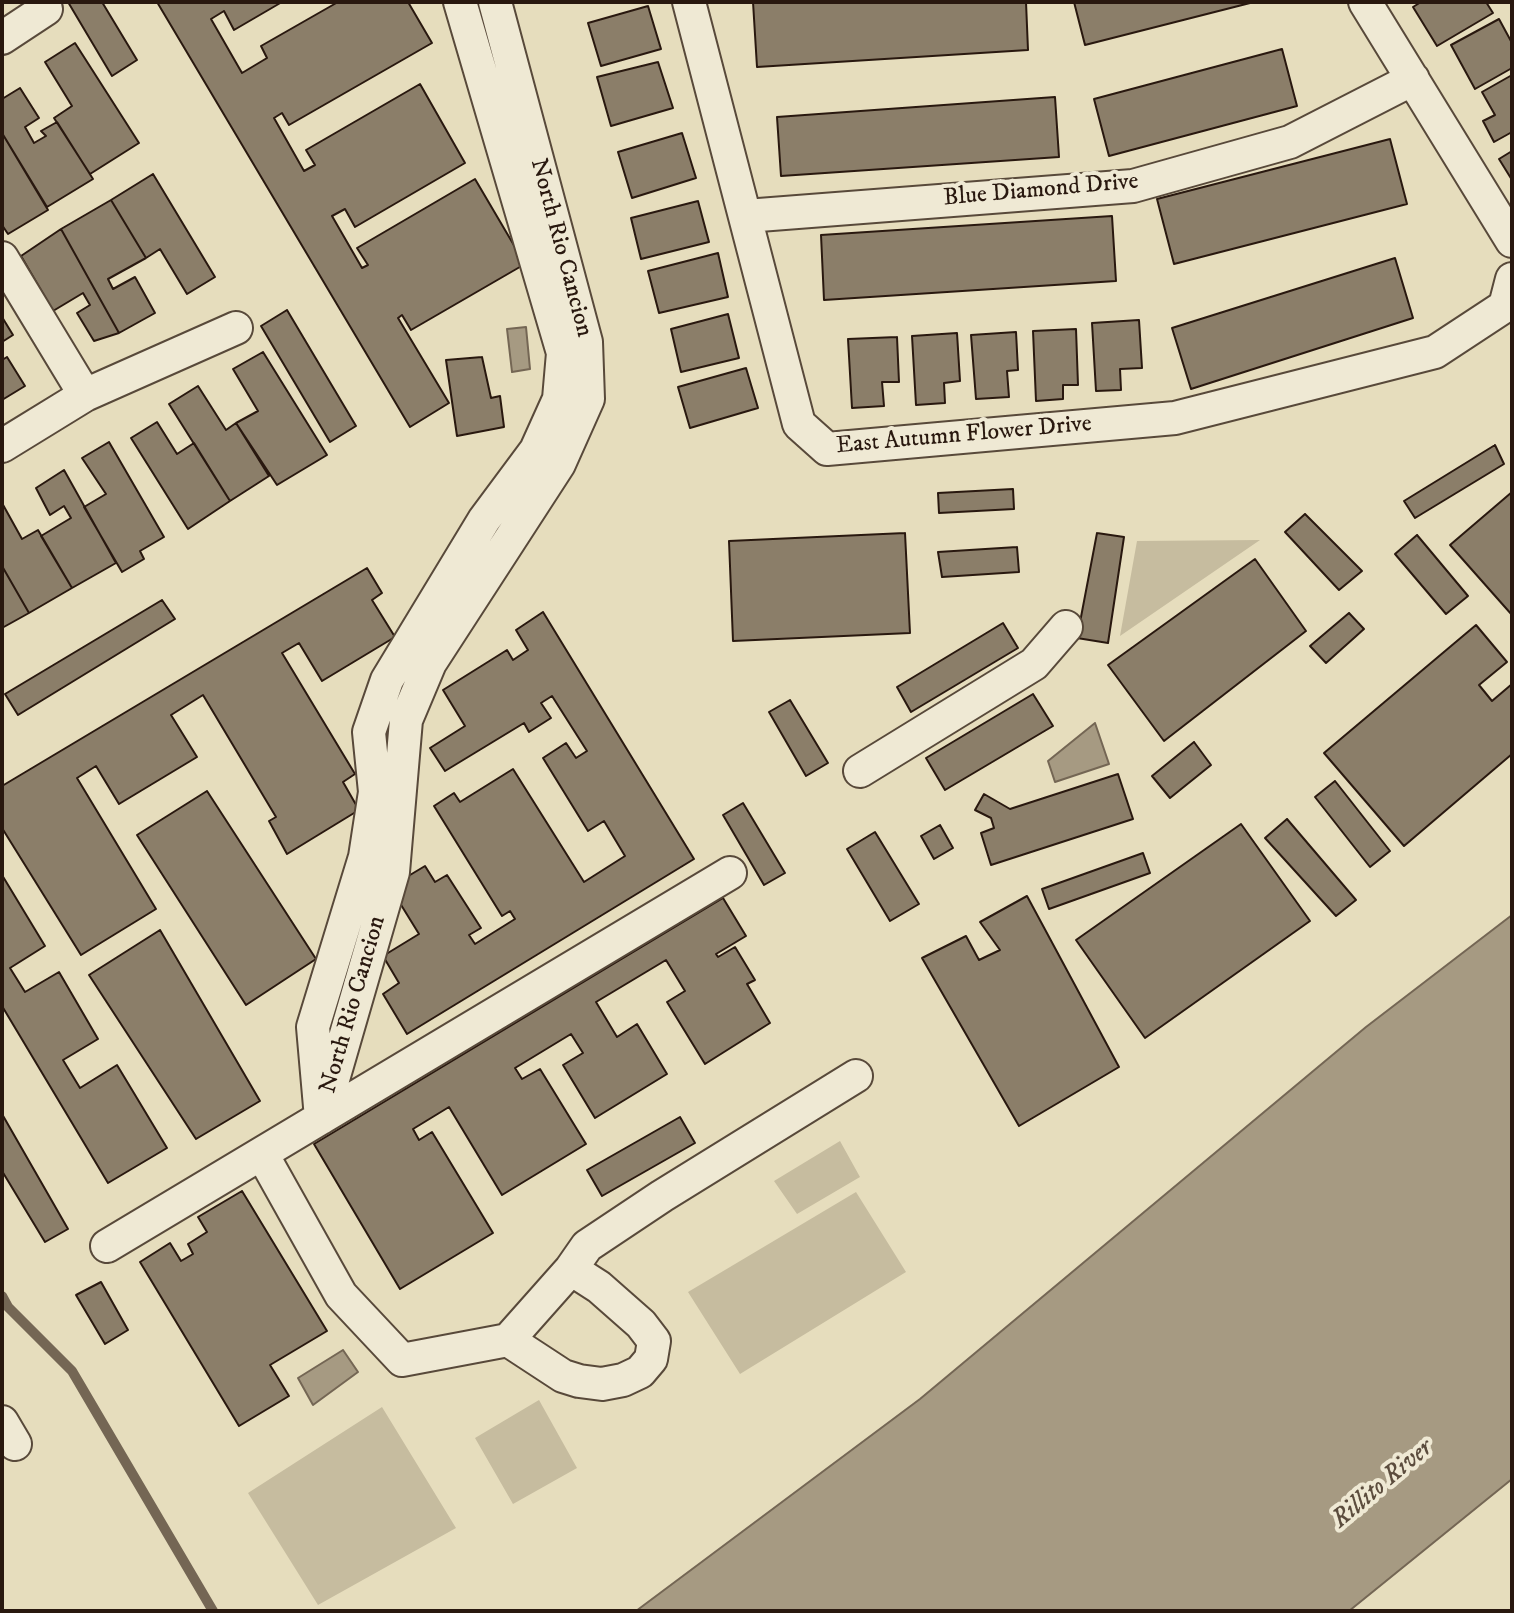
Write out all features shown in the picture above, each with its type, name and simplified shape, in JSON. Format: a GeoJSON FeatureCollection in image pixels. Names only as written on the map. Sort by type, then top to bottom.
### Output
{"type":"FeatureCollection","features":[{"type":"Feature","properties":{"kind":"street","name":"North Rio Cancion"},"geometry":{"type":"LineString","coordinates":[[460,2],[500,80]]}},
{"type":"Feature","properties":{"kind":"street","name":"North Rio Cancion"},"geometry":{"type":"LineString","coordinates":[[321,1118],[313,1027],[366,909],[365,857],[375,792],[369,732],[387,680],[484,520],[536,450],[559,399],[563,353],[500,80],[495,2]]}},
{"type":"Feature","properties":{"kind":"street","name":"East Autumn Flower Drive"},"geometry":{"type":"LineString","coordinates":[[689,2],[799,424],[827,449],[1175,418],[1435,352],[1508,293]]}},
{"type":"Feature","properties":{"kind":"street"},"geometry":{"type":"LineString","coordinates":[[1365,2],[1512,241]]}},
{"type":"Feature","properties":{"kind":"street"},"geometry":{"type":"LineString","coordinates":[[2,38],[46,9]]}},
{"type":"Feature","properties":{"kind":"street","name":"Blue Diamond Drive"},"geometry":{"type":"LineString","coordinates":[[746,216],[1133,186],[1290,142],[1413,79]]}},
{"type":"Feature","properties":{"kind":"street"},"geometry":{"type":"LineString","coordinates":[[2,258],[85,395]]}},
{"type":"Feature","properties":{"kind":"street"},"geometry":{"type":"LineString","coordinates":[[2,446],[85,395],[236,328]]}},
{"type":"Feature","properties":{"kind":"street"},"geometry":{"type":"LineString","coordinates":[[860,771],[1034,664],[1066,627]]}},
{"type":"Feature","properties":{"kind":"street"},"geometry":{"type":"LineString","coordinates":[[107,1246],[730,873]]}},
{"type":"Feature","properties":{"kind":"street"},"geometry":{"type":"LineString","coordinates":[[262,1154],[341,1295],[402,1360],[508,1340],[571,1269],[587,1246],[856,1076]]}},
{"type":"Feature","properties":{"kind":"street"},"geometry":{"type":"LineString","coordinates":[[508,1340],[563,1376],[579,1381],[602,1384],[623,1380],[640,1372],[651,1359],[654,1341],[641,1324],[599,1287],[571,1269]]}},
{"type":"Feature","properties":{"kind":"shaded area"},"geometry":{"type":"Polygon","coordinates":[[[1260,540],[1120,636],[1137,541],[1260,540]]]}},
{"type":"Feature","properties":{"kind":"shaded area"},"geometry":{"type":"Polygon","coordinates":[[[840,1141],[860,1177],[797,1214],[774,1181],[840,1141]]]}},
{"type":"Feature","properties":{"kind":"shaded area"},"geometry":{"type":"Polygon","coordinates":[[[856,1192],[906,1272],[740,1374],[688,1292],[856,1192]]]}},
{"type":"Feature","properties":{"kind":"shaded area"},"geometry":{"type":"Polygon","coordinates":[[[539,1400],[577,1468],[513,1504],[475,1438],[539,1400]]]}},
{"type":"Feature","properties":{"kind":"shaded area"},"geometry":{"type":"Polygon","coordinates":[[[382,1407],[456,1528],[318,1605],[248,1493],[382,1407]]]}},
{"type":"Feature","properties":{"kind":"water"},"geometry":{"type":"Polygon","coordinates":[[[526,327],[530,369],[512,372],[507,329],[526,327]]]}},
{"type":"Feature","properties":{"kind":"water"},"geometry":{"type":"Polygon","coordinates":[[[1095,723],[1109,764],[1055,782],[1048,761],[1095,723]]]}},
{"type":"Feature","properties":{"kind":"water","name":"Rillito River"},"geometry":{"type":"Polygon","coordinates":[[[1512,915],[1512,1479],[1349,1611],[636,1611],[920,1399],[1366,1027],[1512,915]]]}},
{"type":"Feature","properties":{"kind":"water"},"geometry":{"type":"Polygon","coordinates":[[[343,1350],[358,1372],[313,1405],[298,1378],[343,1350]]]}},
{"type":"Feature","properties":{"kind":"building"},"geometry":{"type":"Polygon","coordinates":[[[68,2],[102,2],[137,60],[112,76],[68,2]]]}},
{"type":"Feature","properties":{"kind":"building"},"geometry":{"type":"Polygon","coordinates":[[[157,2],[282,2],[234,30],[224,11],[211,19],[242,73],[267,58],[261,46],[338,2],[408,2],[432,43],[289,125],[282,113],[274,118],[304,171],[315,165],[306,150],[420,84],[465,163],[355,227],[345,209],[332,216],[362,268],[368,265],[357,248],[475,179],[525,264],[411,330],[402,315],[398,318],[449,403],[410,427],[157,2]]]}},
{"type":"Feature","properties":{"kind":"building"},"geometry":{"type":"Polygon","coordinates":[[[753,2],[1026,2],[1028,50],[757,67],[753,2]]]}},
{"type":"Feature","properties":{"kind":"building"},"geometry":{"type":"Polygon","coordinates":[[[1074,2],[1254,2],[1085,45],[1074,2]]]}},
{"type":"Feature","properties":{"kind":"building"},"geometry":{"type":"Polygon","coordinates":[[[1421,2],[1486,2],[1493,13],[1437,46],[1413,7],[1421,2]]]}},
{"type":"Feature","properties":{"kind":"building"},"geometry":{"type":"Polygon","coordinates":[[[648,6],[661,49],[601,66],[588,23],[648,6]]]}},
{"type":"Feature","properties":{"kind":"building"},"geometry":{"type":"Polygon","coordinates":[[[1499,19],[1512,43],[1512,68],[1475,89],[1451,45],[1499,19]]]}},
{"type":"Feature","properties":{"kind":"building"},"geometry":{"type":"Polygon","coordinates":[[[75,43],[139,143],[90,174],[54,118],[72,106],[45,62],[75,43]]]}},
{"type":"Feature","properties":{"kind":"building"},"geometry":{"type":"Polygon","coordinates":[[[1282,49],[1297,106],[1109,156],[1094,99],[1282,49]]]}},
{"type":"Feature","properties":{"kind":"building"},"geometry":{"type":"Polygon","coordinates":[[[658,62],[673,108],[611,126],[597,77],[658,62]]]}},
{"type":"Feature","properties":{"kind":"building"},"geometry":{"type":"Polygon","coordinates":[[[1512,75],[1512,132],[1494,142],[1483,121],[1495,115],[1482,92],[1512,75]]]}},
{"type":"Feature","properties":{"kind":"building"},"geometry":{"type":"Polygon","coordinates":[[[20,88],[39,118],[25,127],[34,143],[46,136],[41,131],[57,122],[93,179],[47,207],[2,133],[2,99],[20,88]]]}},
{"type":"Feature","properties":{"kind":"building"},"geometry":{"type":"Polygon","coordinates":[[[1055,97],[1059,157],[781,176],[777,117],[1055,97]]]}},
{"type":"Feature","properties":{"kind":"building"},"geometry":{"type":"Polygon","coordinates":[[[2,133],[48,210],[8,234],[2,225],[2,133]]]}},
{"type":"Feature","properties":{"kind":"building"},"geometry":{"type":"Polygon","coordinates":[[[682,133],[696,178],[632,198],[618,152],[682,133]]]}},
{"type":"Feature","properties":{"kind":"building"},"geometry":{"type":"Polygon","coordinates":[[[1390,139],[1407,204],[1174,264],[1157,199],[1390,139]]]}},
{"type":"Feature","properties":{"kind":"building"},"geometry":{"type":"Polygon","coordinates":[[[1512,151],[1512,180],[1499,159],[1512,151]]]}},
{"type":"Feature","properties":{"kind":"building"},"geometry":{"type":"Polygon","coordinates":[[[153,174],[215,277],[187,294],[160,249],[146,258],[111,200],[153,174]]]}},
{"type":"Feature","properties":{"kind":"building"},"geometry":{"type":"Polygon","coordinates":[[[111,200],[146,258],[108,279],[113,289],[135,277],[155,313],[119,333],[61,229],[111,200]]]}},
{"type":"Feature","properties":{"kind":"building"},"geometry":{"type":"Polygon","coordinates":[[[698,201],[709,242],[641,259],[631,218],[698,201]]]}},
{"type":"Feature","properties":{"kind":"building"},"geometry":{"type":"Polygon","coordinates":[[[1112,216],[1116,281],[824,300],[821,235],[1112,216]]]}},
{"type":"Feature","properties":{"kind":"building"},"geometry":{"type":"Polygon","coordinates":[[[61,229],[119,333],[94,341],[77,313],[90,305],[83,293],[53,311],[21,256],[61,229]]]}},
{"type":"Feature","properties":{"kind":"building"},"geometry":{"type":"Polygon","coordinates":[[[718,253],[728,297],[659,313],[648,271],[718,253]]]}},
{"type":"Feature","properties":{"kind":"building"},"geometry":{"type":"Polygon","coordinates":[[[1395,258],[1413,318],[1191,389],[1172,328],[1395,258]]]}},
{"type":"Feature","properties":{"kind":"building"},"geometry":{"type":"Polygon","coordinates":[[[287,310],[356,426],[330,442],[261,326],[287,310]]]}},
{"type":"Feature","properties":{"kind":"building"},"geometry":{"type":"Polygon","coordinates":[[[728,314],[739,358],[681,372],[671,329],[728,314]]]}},
{"type":"Feature","properties":{"kind":"building"},"geometry":{"type":"Polygon","coordinates":[[[2,317],[13,335],[2,342],[2,317]]]}},
{"type":"Feature","properties":{"kind":"building"},"geometry":{"type":"Polygon","coordinates":[[[1139,320],[1142,368],[1120,369],[1121,390],[1096,391],[1092,323],[1139,320]]]}},
{"type":"Feature","properties":{"kind":"building"},"geometry":{"type":"Polygon","coordinates":[[[1076,329],[1078,385],[1063,385],[1063,399],[1036,401],[1033,331],[1076,329]]]}},
{"type":"Feature","properties":{"kind":"building"},"geometry":{"type":"Polygon","coordinates":[[[1016,332],[1018,370],[1007,371],[1009,397],[976,399],[971,335],[1016,332]]]}},
{"type":"Feature","properties":{"kind":"building"},"geometry":{"type":"Polygon","coordinates":[[[957,333],[960,381],[944,383],[945,403],[916,405],[912,336],[957,333]]]}},
{"type":"Feature","properties":{"kind":"building"},"geometry":{"type":"Polygon","coordinates":[[[897,337],[899,382],[882,382],[884,406],[852,408],[848,339],[897,337]]]}},
{"type":"Feature","properties":{"kind":"building"},"geometry":{"type":"Polygon","coordinates":[[[263,352],[327,455],[277,485],[236,423],[258,411],[233,369],[263,352]]]}},
{"type":"Feature","properties":{"kind":"building"},"geometry":{"type":"Polygon","coordinates":[[[7,357],[25,386],[2,400],[2,360],[7,357]]]}},
{"type":"Feature","properties":{"kind":"building"},"geometry":{"type":"Polygon","coordinates":[[[482,357],[491,398],[500,396],[504,427],[457,436],[446,360],[482,357]]]}},
{"type":"Feature","properties":{"kind":"building"},"geometry":{"type":"Polygon","coordinates":[[[746,368],[758,408],[690,428],[678,387],[746,368]]]}},
{"type":"Feature","properties":{"kind":"building"},"geometry":{"type":"Polygon","coordinates":[[[198,386],[226,430],[236,423],[269,476],[230,501],[169,404],[198,386]]]}},
{"type":"Feature","properties":{"kind":"building"},"geometry":{"type":"Polygon","coordinates":[[[157,422],[177,454],[194,443],[230,501],[188,529],[131,438],[157,422]]]}},
{"type":"Feature","properties":{"kind":"building"},"geometry":{"type":"Polygon","coordinates":[[[109,442],[164,537],[140,551],[144,559],[122,572],[84,507],[106,494],[82,458],[109,442]]]}},
{"type":"Feature","properties":{"kind":"building"},"geometry":{"type":"Polygon","coordinates":[[[1495,445],[1504,464],[1415,518],[1404,501],[1495,445]]]}},
{"type":"Feature","properties":{"kind":"building"},"geometry":{"type":"Polygon","coordinates":[[[64,470],[116,563],[72,588],[41,536],[71,518],[64,506],[50,515],[36,488],[64,470]]]}},
{"type":"Feature","properties":{"kind":"building"},"geometry":{"type":"Polygon","coordinates":[[[1013,489],[1014,509],[939,513],[938,493],[1013,489]]]}},
{"type":"Feature","properties":{"kind":"building"},"geometry":{"type":"Polygon","coordinates":[[[1512,492],[1512,615],[1450,545],[1512,492]]]}},
{"type":"Feature","properties":{"kind":"building"},"geometry":{"type":"Polygon","coordinates":[[[2,503],[22,539],[38,530],[72,588],[29,613],[2,566],[2,503]]]}},
{"type":"Feature","properties":{"kind":"building"},"geometry":{"type":"Polygon","coordinates":[[[1305,514],[1362,571],[1339,590],[1285,532],[1305,514]]]}},
{"type":"Feature","properties":{"kind":"building"},"geometry":{"type":"Polygon","coordinates":[[[905,533],[910,633],[733,641],[729,541],[905,533]]]}},
{"type":"Feature","properties":{"kind":"building"},"geometry":{"type":"Polygon","coordinates":[[[1097,533],[1124,537],[1108,643],[1077,638],[1097,533]]]}},
{"type":"Feature","properties":{"kind":"building"},"geometry":{"type":"Polygon","coordinates":[[[1417,535],[1468,596],[1446,614],[1395,554],[1417,535]]]}},
{"type":"Feature","properties":{"kind":"building"},"geometry":{"type":"Polygon","coordinates":[[[1017,547],[1019,572],[942,577],[938,552],[1017,547]]]}},
{"type":"Feature","properties":{"kind":"building"},"geometry":{"type":"Polygon","coordinates":[[[1255,559],[1306,631],[1164,741],[1108,665],[1255,559]]]}},
{"type":"Feature","properties":{"kind":"building"},"geometry":{"type":"Polygon","coordinates":[[[2,566],[29,613],[2,628],[2,566]]]}},
{"type":"Feature","properties":{"kind":"building"},"geometry":{"type":"Polygon","coordinates":[[[367,568],[382,593],[372,600],[395,637],[322,681],[299,643],[282,653],[355,774],[343,782],[359,810],[287,854],[269,821],[276,817],[203,695],[171,715],[197,757],[119,804],[96,766],[77,778],[156,909],[81,955],[2,828],[2,786],[367,568]]]}},
{"type":"Feature","properties":{"kind":"building"},"geometry":{"type":"Polygon","coordinates":[[[162,600],[175,619],[18,715],[5,694],[162,600]]]}},
{"type":"Feature","properties":{"kind":"building"},"geometry":{"type":"Polygon","coordinates":[[[543,612],[694,859],[407,1034],[383,994],[399,983],[383,956],[419,934],[390,887],[425,866],[435,882],[447,875],[481,928],[469,935],[475,944],[515,919],[510,911],[502,916],[434,806],[454,793],[460,802],[513,769],[584,882],[625,856],[604,821],[588,831],[543,758],[566,743],[576,758],[587,751],[552,696],[541,703],[551,718],[529,732],[524,723],[445,771],[430,748],[465,726],[443,690],[507,650],[513,660],[528,650],[516,630],[543,612]]]}},
{"type":"Feature","properties":{"kind":"building"},"geometry":{"type":"Polygon","coordinates":[[[1349,613],[1364,629],[1326,663],[1310,646],[1349,613]]]}},
{"type":"Feature","properties":{"kind":"building"},"geometry":{"type":"Polygon","coordinates":[[[1003,623],[1018,648],[911,712],[897,687],[1003,623]]]}},
{"type":"Feature","properties":{"kind":"building"},"geometry":{"type":"Polygon","coordinates":[[[1476,625],[1507,662],[1479,685],[1492,701],[1512,684],[1512,754],[1404,846],[1324,753],[1476,625]]]}},
{"type":"Feature","properties":{"kind":"building"},"geometry":{"type":"Polygon","coordinates":[[[1033,694],[1053,726],[945,790],[926,758],[1033,694]]]}},
{"type":"Feature","properties":{"kind":"building"},"geometry":{"type":"Polygon","coordinates":[[[790,700],[828,763],[806,776],[769,712],[790,700]]]}},
{"type":"Feature","properties":{"kind":"building"},"geometry":{"type":"Polygon","coordinates":[[[1194,742],[1211,765],[1170,798],[1152,776],[1194,742]]]}},
{"type":"Feature","properties":{"kind":"building"},"geometry":{"type":"Polygon","coordinates":[[[1118,774],[1133,819],[991,865],[981,833],[994,828],[991,818],[975,810],[984,794],[1010,809],[1118,774]]]}},
{"type":"Feature","properties":{"kind":"building"},"geometry":{"type":"Polygon","coordinates":[[[1335,781],[1390,851],[1370,867],[1315,797],[1335,781]]]}},
{"type":"Feature","properties":{"kind":"building"},"geometry":{"type":"Polygon","coordinates":[[[207,791],[316,959],[246,1005],[137,835],[207,791]]]}},
{"type":"Feature","properties":{"kind":"building"},"geometry":{"type":"Polygon","coordinates":[[[743,803],[785,873],[764,885],[723,815],[743,803]]]}},
{"type":"Feature","properties":{"kind":"building"},"geometry":{"type":"Polygon","coordinates":[[[1287,819],[1356,900],[1336,916],[1265,838],[1287,819]]]}},
{"type":"Feature","properties":{"kind":"building"},"geometry":{"type":"Polygon","coordinates":[[[1241,824],[1310,921],[1145,1038],[1076,940],[1241,824]]]}},
{"type":"Feature","properties":{"kind":"building"},"geometry":{"type":"Polygon","coordinates":[[[940,825],[953,848],[934,859],[921,836],[940,825]]]}},
{"type":"Feature","properties":{"kind":"building"},"geometry":{"type":"Polygon","coordinates":[[[875,832],[919,904],[890,921],[847,849],[875,832]]]}},
{"type":"Feature","properties":{"kind":"building"},"geometry":{"type":"Polygon","coordinates":[[[1143,853],[1150,873],[1049,909],[1042,889],[1143,853]]]}},
{"type":"Feature","properties":{"kind":"building"},"geometry":{"type":"Polygon","coordinates":[[[2,875],[45,946],[10,968],[25,992],[59,972],[98,1039],[63,1060],[80,1088],[117,1065],[167,1148],[108,1183],[2,1006],[2,875]]]}},
{"type":"Feature","properties":{"kind":"building"},"geometry":{"type":"Polygon","coordinates":[[[1027,896],[1119,1067],[1019,1126],[922,958],[966,936],[979,960],[1000,950],[980,922],[1027,896]]]}},
{"type":"Feature","properties":{"kind":"building"},"geometry":{"type":"Polygon","coordinates":[[[723,898],[746,936],[716,954],[718,957],[735,947],[755,980],[747,984],[770,1023],[705,1064],[667,1002],[685,991],[666,960],[596,1002],[617,1037],[637,1024],[667,1074],[595,1118],[563,1065],[583,1053],[571,1034],[515,1068],[522,1079],[540,1069],[586,1144],[502,1195],[449,1107],[413,1129],[419,1140],[432,1132],[493,1233],[400,1289],[314,1144],[723,898]]]}},
{"type":"Feature","properties":{"kind":"building"},"geometry":{"type":"Polygon","coordinates":[[[160,930],[260,1101],[196,1139],[89,975],[160,930]]]}},
{"type":"Feature","properties":{"kind":"building"},"geometry":{"type":"Polygon","coordinates":[[[2,1114],[68,1229],[45,1242],[2,1171],[2,1114]]]}},
{"type":"Feature","properties":{"kind":"building"},"geometry":{"type":"Polygon","coordinates":[[[680,1117],[695,1143],[602,1196],[587,1170],[680,1117]]]}},
{"type":"Feature","properties":{"kind":"building"},"geometry":{"type":"Polygon","coordinates":[[[242,1191],[327,1331],[270,1365],[289,1396],[239,1426],[140,1262],[170,1243],[181,1261],[193,1254],[188,1244],[207,1232],[198,1217],[242,1191]]]}},
{"type":"Feature","properties":{"kind":"building"},"geometry":{"type":"Polygon","coordinates":[[[101,1282],[128,1330],[105,1344],[76,1295],[101,1282]]]}},
{"type":"Feature","properties":{"kind":"waterway"},"geometry":{"type":"LineString","coordinates":[[2,1296],[8,1307],[72,1371],[213,1611]]}}]}
